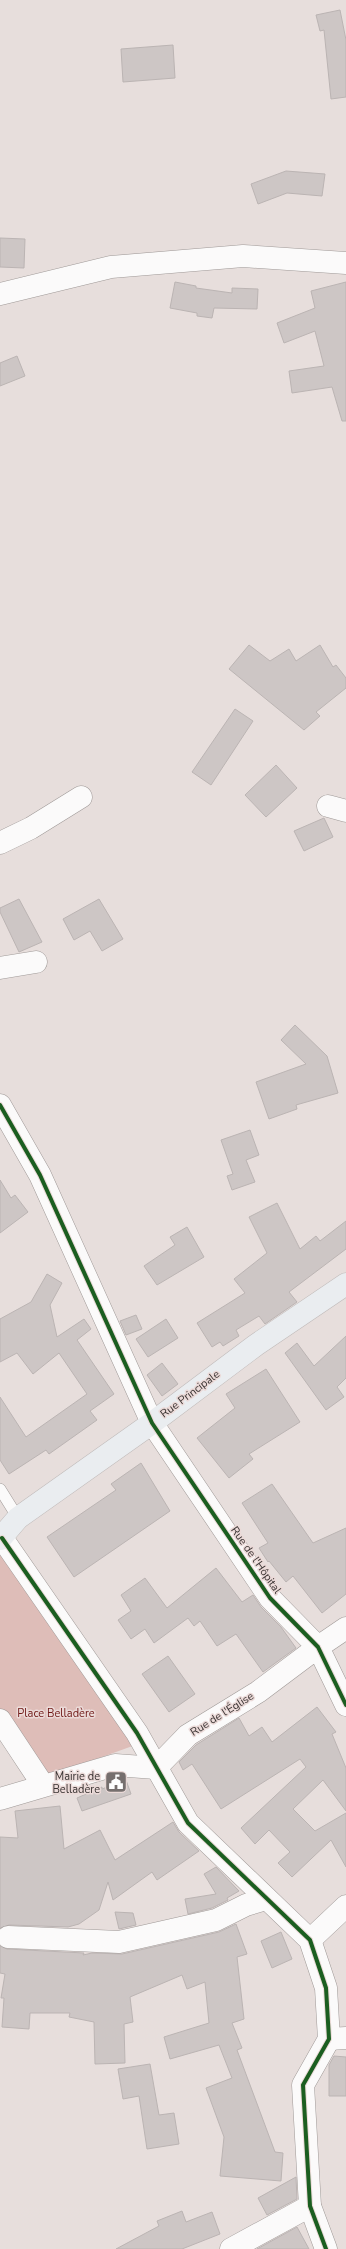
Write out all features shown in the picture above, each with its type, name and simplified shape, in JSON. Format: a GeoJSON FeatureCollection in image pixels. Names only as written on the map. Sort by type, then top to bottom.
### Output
{"type":"FeatureCollection","features":[{"type":"Feature","properties":{"kind":"main road","name":"Rue Principale"},"geometry":{"type":"LineString","coordinates":[[1,1538],[18,1518],[152,1423],[256,1345],[346,1284]]}},
{"type":"Feature","properties":{"kind":"street"},"geometry":{"type":"LineString","coordinates":[[0,294],[111,267],[243,256],[346,263]]}},
{"type":"Feature","properties":{"kind":"street"},"geometry":{"type":"LineString","coordinates":[[0,843],[31,828],[81,797]]}},
{"type":"Feature","properties":{"kind":"street"},"geometry":{"type":"LineString","coordinates":[[0,968],[36,962]]}},
{"type":"Feature","properties":{"kind":"street","name":"Rue de l'Hôpital"},"geometry":{"type":"LineString","coordinates":[[0,1105],[40,1175],[152,1423],[270,1598],[318,1646],[346,1705]]}},
{"type":"Feature","properties":{"kind":"street"},"geometry":{"type":"LineString","coordinates":[[1,1538],[137,1733],[188,1823],[310,1940],[326,1988],[338,2039],[303,2085],[310,2206],[326,2249]]}},
{"type":"Feature","properties":{"kind":"street","name":"Rue de l'Église"},"geometry":{"type":"LineString","coordinates":[[156,1768],[188,1735],[258,1692],[318,1646],[346,1628]]}},
{"type":"Feature","properties":{"kind":"street"},"geometry":{"type":"LineString","coordinates":[[0,1720],[43,1786]]}},
{"type":"Feature","properties":{"kind":"street"},"geometry":{"type":"LineString","coordinates":[[0,1799],[115,1765],[156,1768]]}},
{"type":"Feature","properties":{"kind":"street"},"geometry":{"type":"LineString","coordinates":[[8,1937],[119,1942],[216,1920],[246,1905],[266,1899]]}},
{"type":"Feature","properties":{"kind":"street"},"geometry":{"type":"LineString","coordinates":[[310,1940],[346,1906]]}},
{"type":"Feature","properties":{"kind":"street"},"geometry":{"type":"LineString","coordinates":[[231,2249],[310,2206]]}},
{"type":"Feature","properties":{"kind":"lane"},"geometry":{"type":"LineString","coordinates":[[0,1489],[18,1518]]}},
{"type":"Feature","properties":{"kind":"green space","name":"Place Belladère"},"geometry":{"type":"Polygon","coordinates":[[[0,1555],[94,1667],[138,1744],[33,1782],[0,1736],[0,1555]]]}},
{"type":"Feature","properties":{"kind":"building"},"geometry":{"type":"Polygon","coordinates":[[[340,10],[346,40],[346,97],[331,99],[324,30],[320,31],[316,15],[340,10]]]}},
{"type":"Feature","properties":{"kind":"building"},"geometry":{"type":"Polygon","coordinates":[[[173,45],[175,78],[123,82],[121,49],[173,45]]]}},
{"type":"Feature","properties":{"kind":"building"},"geometry":{"type":"Polygon","coordinates":[[[286,171],[325,174],[322,196],[287,193],[258,204],[251,184],[286,171]]]}},
{"type":"Feature","properties":{"kind":"building"},"geometry":{"type":"Polygon","coordinates":[[[0,238],[25,239],[24,268],[0,267],[0,238]]]}},
{"type":"Feature","properties":{"kind":"building"},"geometry":{"type":"Polygon","coordinates":[[[175,282],[196,286],[196,288],[232,293],[232,288],[258,289],[257,309],[214,308],[212,318],[197,316],[197,313],[170,308],[175,282]]]}},
{"type":"Feature","properties":{"kind":"building"},"geometry":{"type":"Polygon","coordinates":[[[346,282],[346,421],[342,421],[332,387],[292,393],[289,371],[324,366],[315,331],[284,343],[277,323],[315,308],[311,291],[346,282]]]}},
{"type":"Feature","properties":{"kind":"building"},"geometry":{"type":"Polygon","coordinates":[[[17,356],[25,376],[0,386],[0,363],[17,356]]]}},
{"type":"Feature","properties":{"kind":"building"},"geometry":{"type":"Polygon","coordinates":[[[249,645],[270,661],[289,649],[296,661],[320,645],[333,667],[336,665],[346,678],[346,688],[316,712],[320,716],[304,730],[229,669],[249,645]]]}},
{"type":"Feature","properties":{"kind":"building"},"geometry":{"type":"Polygon","coordinates":[[[235,709],[253,721],[211,785],[192,772],[235,709]]]}},
{"type":"Feature","properties":{"kind":"building"},"geometry":{"type":"Polygon","coordinates":[[[276,765],[297,788],[266,817],[245,795],[276,765]]]}},
{"type":"Feature","properties":{"kind":"building"},"geometry":{"type":"Polygon","coordinates":[[[324,818],[333,837],[304,851],[294,831],[324,818]]]}},
{"type":"Feature","properties":{"kind":"building"},"geometry":{"type":"Polygon","coordinates":[[[19,899],[42,942],[19,952],[0,912],[0,908],[19,899]]]}},
{"type":"Feature","properties":{"kind":"building"},"geometry":{"type":"Polygon","coordinates":[[[99,899],[123,939],[102,951],[90,931],[74,940],[63,919],[99,899]]]}},
{"type":"Feature","properties":{"kind":"building"},"geometry":{"type":"Polygon","coordinates":[[[295,1025],[327,1056],[338,1093],[296,1105],[297,1109],[269,1119],[256,1082],[306,1064],[281,1040],[295,1025]]]}},
{"type":"Feature","properties":{"kind":"building"},"geometry":{"type":"Polygon","coordinates":[[[250,1130],[259,1155],[246,1160],[255,1182],[232,1190],[227,1176],[233,1174],[221,1140],[250,1130]]]}},
{"type":"Feature","properties":{"kind":"building"},"geometry":{"type":"Polygon","coordinates":[[[0,1180],[11,1198],[15,1195],[28,1212],[0,1233],[0,1180]]]}},
{"type":"Feature","properties":{"kind":"building"},"geometry":{"type":"Polygon","coordinates":[[[277,1203],[300,1249],[316,1236],[320,1241],[346,1221],[346,1249],[289,1292],[297,1302],[265,1324],[259,1316],[236,1330],[239,1336],[223,1346],[220,1342],[212,1347],[197,1323],[245,1293],[234,1279],[267,1253],[249,1217],[277,1203]]]}},
{"type":"Feature","properties":{"kind":"building"},"geometry":{"type":"Polygon","coordinates":[[[187,1227],[204,1257],[157,1285],[144,1266],[175,1245],[170,1237],[187,1227]]]}},
{"type":"Feature","properties":{"kind":"building"},"geometry":{"type":"Polygon","coordinates":[[[47,1274],[62,1283],[50,1305],[57,1337],[84,1319],[91,1329],[77,1340],[114,1394],[90,1411],[97,1420],[49,1454],[46,1450],[9,1474],[0,1460],[0,1397],[26,1437],[87,1394],[59,1353],[33,1374],[17,1353],[0,1362],[0,1319],[31,1302],[47,1274]]]}},
{"type":"Feature","properties":{"kind":"building"},"geometry":{"type":"Polygon","coordinates":[[[136,1315],[142,1329],[126,1335],[120,1321],[136,1315]]]}},
{"type":"Feature","properties":{"kind":"building"},"geometry":{"type":"Polygon","coordinates":[[[166,1319],[178,1338],[148,1357],[136,1339],[166,1319]]]}},
{"type":"Feature","properties":{"kind":"building"},"geometry":{"type":"Polygon","coordinates":[[[346,1336],[346,1378],[337,1387],[344,1397],[326,1410],[285,1353],[297,1343],[314,1366],[346,1336]]]}},
{"type":"Feature","properties":{"kind":"building"},"geometry":{"type":"Polygon","coordinates":[[[162,1363],[178,1384],[162,1396],[147,1375],[162,1363]]]}},
{"type":"Feature","properties":{"kind":"building"},"geometry":{"type":"Polygon","coordinates":[[[266,1369],[300,1422],[249,1454],[253,1459],[229,1478],[197,1438],[235,1408],[226,1394],[266,1369]]]}},
{"type":"Feature","properties":{"kind":"building"},"geometry":{"type":"Polygon","coordinates":[[[141,1463],[170,1511],[74,1577],[47,1537],[116,1490],[111,1484],[141,1463]]]}},
{"type":"Feature","properties":{"kind":"building"},"geometry":{"type":"Polygon","coordinates":[[[272,1484],[313,1543],[346,1528],[346,1594],[322,1613],[293,1576],[286,1582],[269,1561],[268,1562],[259,1548],[268,1543],[242,1503],[272,1484]]]}},
{"type":"Feature","properties":{"kind":"building"},"geometry":{"type":"Polygon","coordinates":[[[216,1568],[242,1602],[253,1595],[261,1607],[281,1627],[296,1648],[263,1672],[236,1634],[217,1646],[200,1621],[194,1626],[188,1618],[154,1643],[145,1629],[131,1639],[118,1620],[131,1611],[121,1595],[145,1578],[167,1608],[216,1568]]]}},
{"type":"Feature","properties":{"kind":"building"},"geometry":{"type":"Polygon","coordinates":[[[168,1656],[195,1694],[169,1712],[142,1674],[168,1656]]]}},
{"type":"Feature","properties":{"kind":"building"},"geometry":{"type":"Polygon","coordinates":[[[317,1707],[336,1732],[332,1734],[346,1768],[346,1811],[323,1780],[293,1809],[315,1831],[346,1813],[346,1867],[331,1840],[292,1877],[278,1863],[290,1852],[269,1830],[255,1844],[241,1828],[306,1767],[300,1759],[221,1809],[192,1764],[183,1770],[179,1762],[196,1745],[239,1718],[249,1736],[262,1727],[272,1742],[317,1707]]]}},
{"type":"Feature","properties":{"kind":"building"},"geometry":{"type":"Polygon","coordinates":[[[126,1780],[131,1794],[82,1811],[77,1798],[102,1787],[102,1789],[126,1780]]]}},
{"type":"Feature","properties":{"kind":"building"},"geometry":{"type":"Polygon","coordinates":[[[60,1806],[64,1849],[100,1830],[115,1860],[173,1822],[179,1832],[199,1851],[157,1880],[152,1872],[113,1900],[108,1882],[99,1910],[79,1924],[68,1927],[9,1925],[0,1928],[0,1837],[18,1838],[15,1811],[60,1806]]]}},
{"type":"Feature","properties":{"kind":"building"},"geometry":{"type":"Polygon","coordinates":[[[216,1867],[239,1891],[227,1898],[228,1900],[212,1908],[188,1914],[185,1899],[216,1894],[204,1874],[216,1867]]]}},
{"type":"Feature","properties":{"kind":"building"},"geometry":{"type":"Polygon","coordinates":[[[115,1912],[133,1913],[136,1925],[119,1929],[115,1912]]]}},
{"type":"Feature","properties":{"kind":"building"},"geometry":{"type":"Polygon","coordinates":[[[236,1924],[247,1954],[237,1957],[244,2019],[232,2023],[242,2048],[237,2050],[275,2152],[283,2153],[281,2181],[220,2176],[224,2137],[206,2088],[232,2078],[219,2045],[170,2059],[164,2037],[209,2023],[205,1982],[187,1989],[182,1975],[130,1997],[133,2022],[124,2024],[125,2063],[95,2064],[94,2022],[69,2017],[70,2013],[30,2013],[29,2029],[2,2027],[4,1998],[1,1998],[5,1974],[0,1973],[0,1946],[7,1949],[84,1953],[83,1955],[92,1953],[122,1954],[219,1932],[236,1924]]]}},
{"type":"Feature","properties":{"kind":"building"},"geometry":{"type":"Polygon","coordinates":[[[281,1932],[292,1959],[272,1968],[261,1941],[281,1932]]]}},
{"type":"Feature","properties":{"kind":"building"},"geometry":{"type":"Polygon","coordinates":[[[334,2056],[346,2057],[346,2096],[329,2096],[329,2065],[334,2056]]]}},
{"type":"Feature","properties":{"kind":"building"},"geometry":{"type":"Polygon","coordinates":[[[150,2064],[159,2115],[174,2113],[179,2144],[147,2149],[139,2096],[123,2099],[118,2069],[150,2064]]]}},
{"type":"Feature","properties":{"kind":"building"},"geometry":{"type":"Polygon","coordinates":[[[296,2177],[297,2199],[267,2215],[258,2198],[296,2177]]]}},
{"type":"Feature","properties":{"kind":"building"},"geometry":{"type":"Polygon","coordinates":[[[182,2211],[186,2222],[212,2212],[220,2234],[182,2249],[116,2249],[159,2226],[157,2221],[182,2211]]]}},
{"type":"Feature","properties":{"kind":"building"},"geometry":{"type":"Polygon","coordinates":[[[297,2227],[309,2249],[257,2249],[297,2227]]]}},
{"type":"Feature","properties":{"kind":"cycle path"},"geometry":{"type":"LineString","coordinates":[[0,1105],[40,1175],[152,1423],[270,1598],[318,1647],[346,1705]]}},
{"type":"Feature","properties":{"kind":"cycle path"},"geometry":{"type":"LineString","coordinates":[[2,1538],[137,1733],[188,1823],[310,1940],[326,1988],[329,2039],[303,2085],[310,2206],[326,2249]]}},
{"type":"Feature","properties":{"kind":"place","name":"Mairie de Belladère"},"geometry":{"type":"Point","coordinates":[116,1782]}}]}
